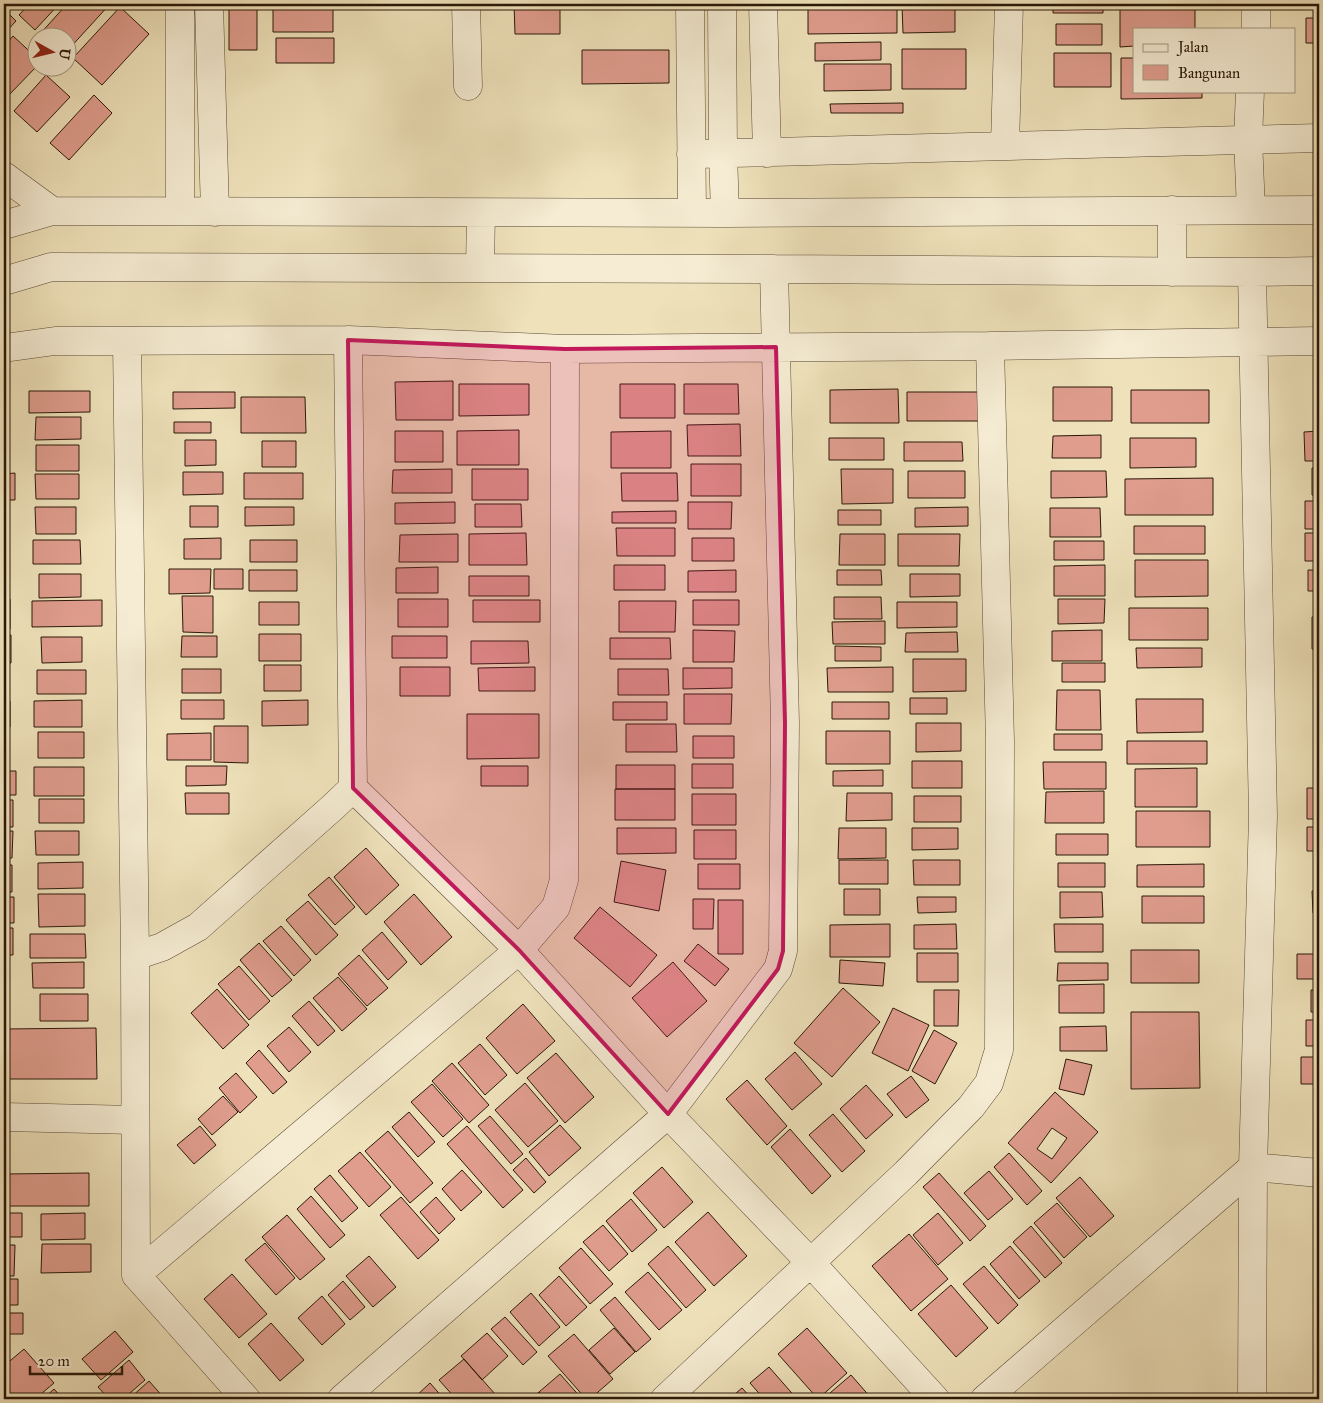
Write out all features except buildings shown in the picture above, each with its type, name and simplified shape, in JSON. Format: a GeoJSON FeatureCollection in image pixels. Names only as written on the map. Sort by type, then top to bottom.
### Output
{"type":"FeatureCollection","features":[{"type":"Feature","properties":{"kind":"street"},"geometry":{"type":"LineString","coordinates":[[180,4],[180,211]]}},
{"type":"Feature","properties":{"kind":"street"},"geometry":{"type":"LineString","coordinates":[[209,4],[215,212]]}},
{"type":"Feature","properties":{"kind":"street"},"geometry":{"type":"LineString","coordinates":[[466,4],[468,86]]}},
{"type":"Feature","properties":{"kind":"street"},"geometry":{"type":"LineString","coordinates":[[690,4],[692,213]]}},
{"type":"Feature","properties":{"kind":"street"},"geometry":{"type":"LineString","coordinates":[[722,4],[725,213]]}},
{"type":"Feature","properties":{"kind":"street"},"geometry":{"type":"LineString","coordinates":[[763,4],[766,153]]}},
{"type":"Feature","properties":{"kind":"street"},"geometry":{"type":"LineString","coordinates":[[1005,145],[1008,4]]}},
{"type":"Feature","properties":{"kind":"street"},"geometry":{"type":"LineString","coordinates":[[1256,4],[1256,28]]}},
{"type":"Feature","properties":{"kind":"street"},"geometry":{"type":"LineString","coordinates":[[1250,92],[1248,139],[1251,210]]}},
{"type":"Feature","properties":{"kind":"street"},"geometry":{"type":"LineString","coordinates":[[691,154],[1319,138]]}},
{"type":"Feature","properties":{"kind":"street"},"geometry":{"type":"LineString","coordinates":[[4,176],[52,211]]}},
{"type":"Feature","properties":{"kind":"street"},"geometry":{"type":"LineString","coordinates":[[1172,210],[1172,272]]}},
{"type":"Feature","properties":{"kind":"street"},"geometry":{"type":"LineString","coordinates":[[4,225],[52,211],[725,213],[1319,210]]}},
{"type":"Feature","properties":{"kind":"street"},"geometry":{"type":"LineString","coordinates":[[480,268],[481,212]]}},
{"type":"Feature","properties":{"kind":"street"},"geometry":{"type":"LineString","coordinates":[[4,281],[51,267],[1172,272],[1319,270]]}},
{"type":"Feature","properties":{"kind":"street"},"geometry":{"type":"LineString","coordinates":[[342,1399],[668,1114],[778,969],[782,951],[785,723],[774,269]]}},
{"type":"Feature","properties":{"kind":"street"},"geometry":{"type":"LineString","coordinates":[[1252,272],[1263,816],[1253,1167],[1252,1399]]}},
{"type":"Feature","properties":{"kind":"street"},"geometry":{"type":"LineString","coordinates":[[4,348],[56,341],[348,340],[565,349],[990,346],[1319,340]]}},
{"type":"Feature","properties":{"kind":"street"},"geometry":{"type":"LineString","coordinates":[[348,340],[353,788],[519,950],[668,1114],[810,1262],[935,1399]]}},
{"type":"Feature","properties":{"kind":"street"},"geometry":{"type":"LineString","coordinates":[[127,341],[135,956],[136,1274],[246,1399]]}},
{"type":"Feature","properties":{"kind":"street"},"geometry":{"type":"LineString","coordinates":[[664,1399],[906,1173],[971,1107],[989,1083],[999,1050],[1000,741],[990,346]]}},
{"type":"Feature","properties":{"kind":"street"},"geometry":{"type":"LineString","coordinates":[[136,1274],[519,950],[556,907],[564,880],[565,349]]}},
{"type":"Feature","properties":{"kind":"street"},"geometry":{"type":"LineString","coordinates":[[135,956],[162,947],[198,927],[353,788]]}},
{"type":"Feature","properties":{"kind":"street"},"geometry":{"type":"LineString","coordinates":[[4,1118],[135,1120]]}},
{"type":"Feature","properties":{"kind":"street"},"geometry":{"type":"LineString","coordinates":[[985,1399],[1253,1167],[1319,1173]]}},
{"type":"Feature","properties":{"kind":"highlighted area"},"geometry":{"type":"Polygon","coordinates":[[[348,340],[565,349],[776,347],[785,723],[783,951],[778,969],[668,1114],[519,950],[353,788],[348,340]]]}}]}
